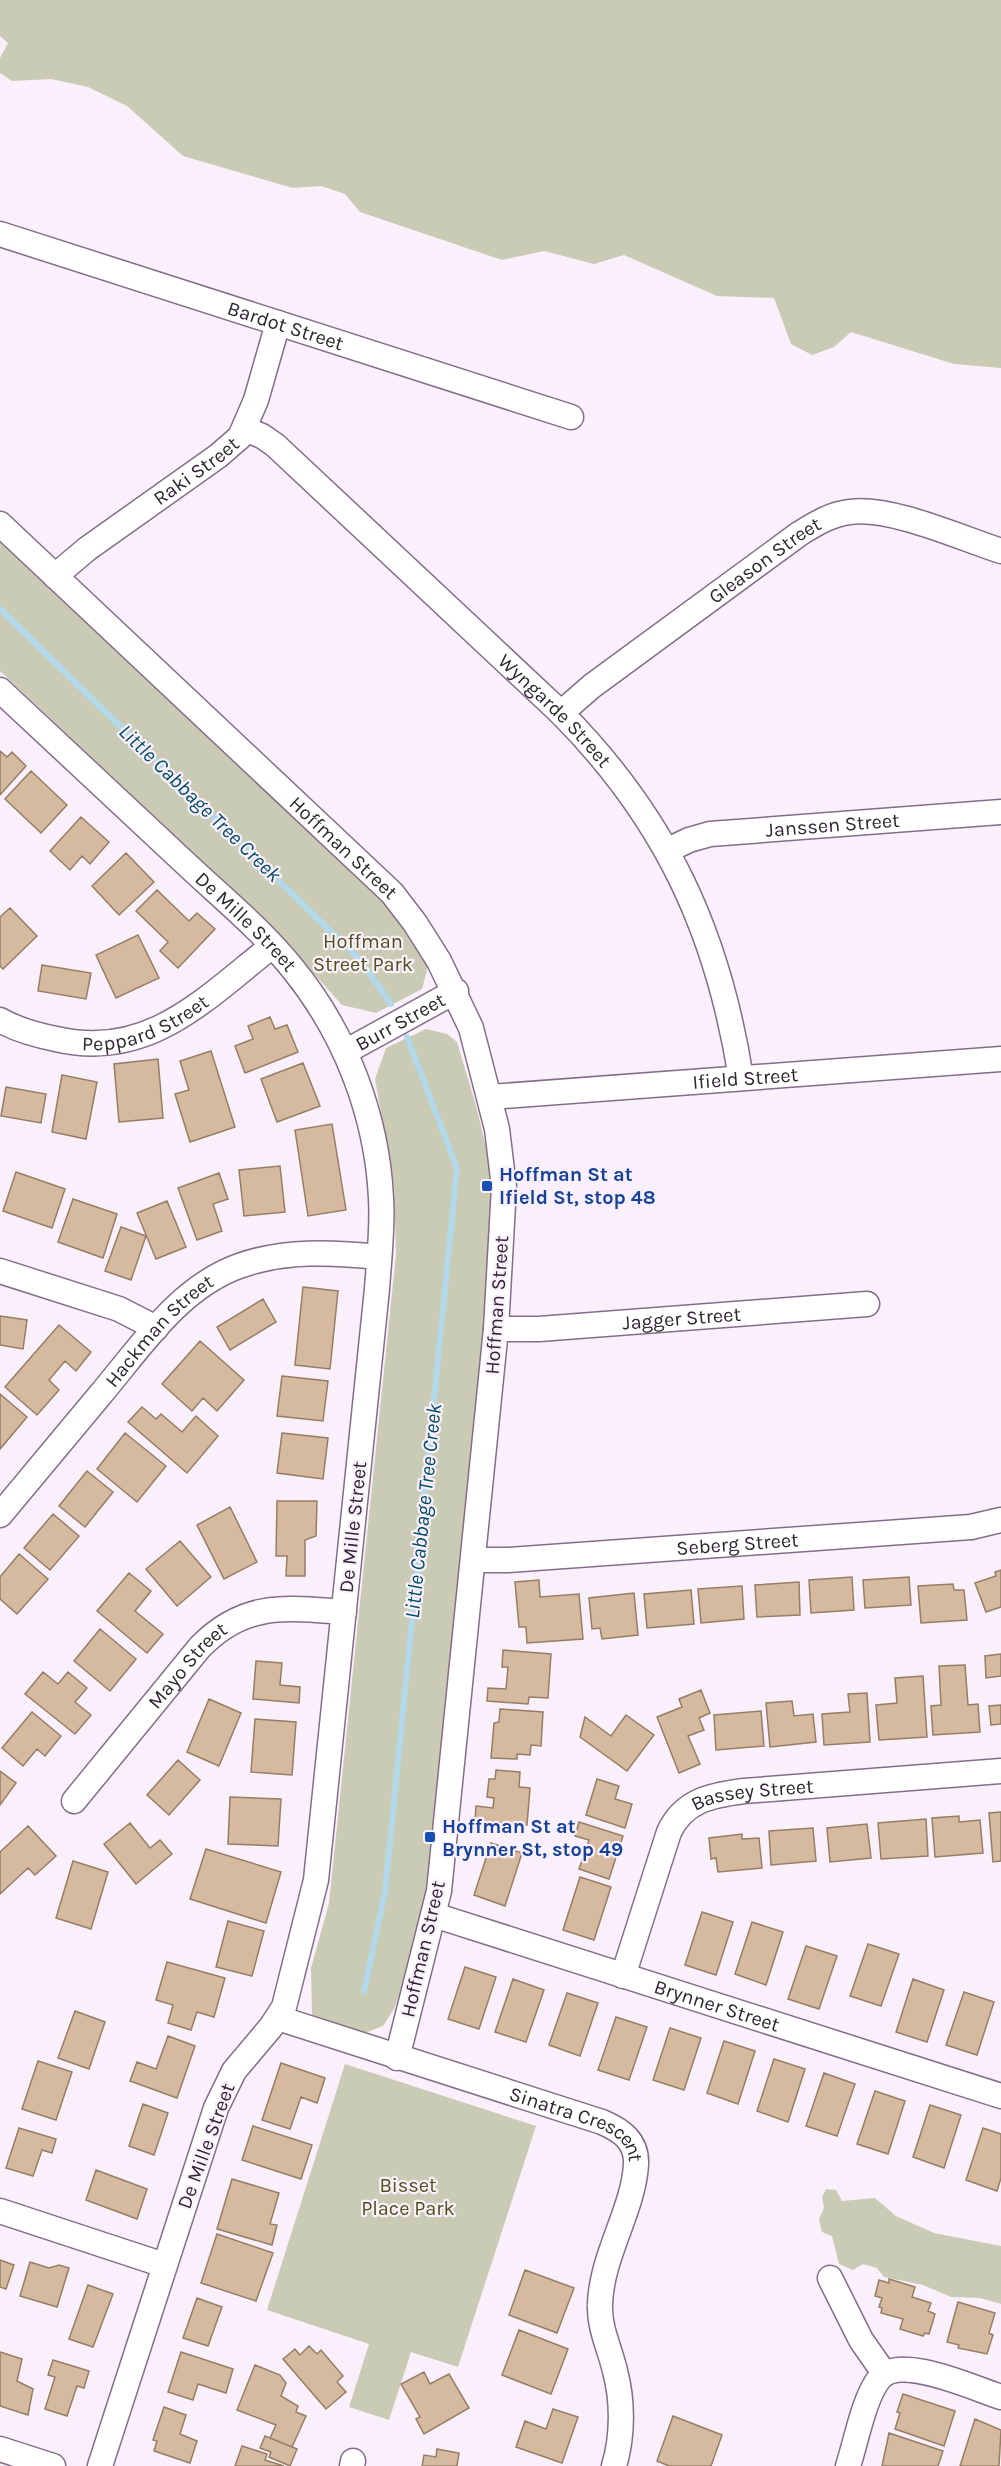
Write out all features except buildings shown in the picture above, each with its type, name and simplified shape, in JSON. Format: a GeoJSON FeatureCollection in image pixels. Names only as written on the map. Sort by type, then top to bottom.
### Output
{"type":"FeatureCollection","features":[{"type":"Feature","properties":{"kind":"street","name":"Bardot Street"},"geometry":{"type":"LineString","coordinates":[[0,234],[571,417]]}},
{"type":"Feature","properties":{"kind":"street","name":"Raki Street"},"geometry":{"type":"LineString","coordinates":[[55,576],[87,549],[231,446],[245,429],[256,400],[278,323]]}},
{"type":"Feature","properties":{"kind":"street","name":"Wyngarde Street"},"geometry":{"type":"LineString","coordinates":[[245,429],[262,435],[275,445],[561,713],[594,749],[668,850],[686,887],[716,962],[733,1024],[741,1077]]}},
{"type":"Feature","properties":{"kind":"street","name":"Gleason Street"},"geometry":{"type":"LineString","coordinates":[[561,713],[592,686],[799,534],[836,515],[851,511],[888,515],[1001,551]]}},
{"type":"Feature","properties":{"kind":"street","name":"Hoffman Street"},"geometry":{"type":"LineString","coordinates":[[0,525],[392,892],[415,922],[456,992],[471,1028],[490,1096],[502,1157],[504,1187],[496,1329],[474,1560],[442,1864],[434,1915],[397,2058]]}},
{"type":"Feature","properties":{"kind":"street","name":"De Mille Street"},"geometry":{"type":"LineString","coordinates":[[0,690],[272,946],[312,993],[345,1052],[359,1088],[378,1163],[381,1200],[379,1257],[345,1612],[316,1880],[288,1996],[278,2018],[242,2060],[224,2088],[164,2265],[100,2466]]}},
{"type":"Feature","properties":{"kind":"street","name":"Janssen Street"},"geometry":{"type":"LineString","coordinates":[[668,850],[689,840],[710,834],[1001,812]]}},
{"type":"Feature","properties":{"kind":"street","name":"Peppard Street"},"geometry":{"type":"LineString","coordinates":[[0,1020],[28,1033],[68,1042],[89,1044],[127,1040],[165,1027],[190,1011],[272,946]]}},
{"type":"Feature","properties":{"kind":"street","name":"Burr Street"},"geometry":{"type":"LineString","coordinates":[[345,1052],[456,992]]}},
{"type":"Feature","properties":{"kind":"street","name":"Ifield Street"},"geometry":{"type":"LineString","coordinates":[[490,1096],[1001,1059]]}},
{"type":"Feature","properties":{"kind":"street","name":"Hackman Street"},"geometry":{"type":"LineString","coordinates":[[0,1515],[156,1328],[198,1288],[238,1266],[280,1256],[303,1254],[379,1257]]}},
{"type":"Feature","properties":{"kind":"street"},"geometry":{"type":"LineString","coordinates":[[0,1271],[119,1309],[156,1328]]}},
{"type":"Feature","properties":{"kind":"street","name":"Jagger Street"},"geometry":{"type":"LineString","coordinates":[[496,1329],[539,1329],[867,1304]]}},
{"type":"Feature","properties":{"kind":"street","name":"Seberg Street"},"geometry":{"type":"LineString","coordinates":[[474,1560],[508,1560],[971,1527],[1001,1520]]}},
{"type":"Feature","properties":{"kind":"street","name":"Mayo Street"},"geometry":{"type":"LineString","coordinates":[[74,1801],[200,1647],[224,1627],[265,1609],[345,1612]]}},
{"type":"Feature","properties":{"kind":"street","name":"Bassey Street"},"geometry":{"type":"LineString","coordinates":[[624,1976],[669,1832],[680,1814],[699,1800],[708,1796],[736,1792],[1001,1771]]}},
{"type":"Feature","properties":{"kind":"street","name":"Brynner Street"},"geometry":{"type":"LineString","coordinates":[[434,1915],[1001,2096]]}},
{"type":"Feature","properties":{"kind":"street","name":"Sinatra Crescent"},"geometry":{"type":"LineString","coordinates":[[278,2018],[602,2122],[621,2131],[632,2144],[635,2154],[635,2175],[604,2271],[600,2306],[601,2324],[618,2388],[621,2424],[614,2466]]}},
{"type":"Feature","properties":{"kind":"street"},"geometry":{"type":"LineString","coordinates":[[0,2211],[164,2265]]}},
{"type":"Feature","properties":{"kind":"street"},"geometry":{"type":"LineString","coordinates":[[830,2278],[861,2340],[884,2373]]}},
{"type":"Feature","properties":{"kind":"street"},"geometry":{"type":"LineString","coordinates":[[848,2466],[873,2390],[884,2373],[895,2368],[911,2369],[1001,2397]]}},
{"type":"Feature","properties":{"kind":"street"},"geometry":{"type":"LineString","coordinates":[[0,2449],[53,2466]]}},
{"type":"Feature","properties":{"kind":"green space"},"geometry":{"type":"Polygon","coordinates":[[[0,0],[1001,0],[1001,368],[954,364],[851,332],[834,347],[812,355],[791,344],[774,298],[717,296],[624,255],[594,264],[544,251],[502,260],[360,212],[345,194],[321,186],[293,188],[183,156],[127,106],[88,87],[51,79],[12,81],[0,73],[0,58],[8,43],[0,36],[0,0]]]}},
{"type":"Feature","properties":{"kind":"green space","name":"Hoffman Street Park"},"geometry":{"type":"Polygon","coordinates":[[[0,542],[402,916],[429,963],[422,989],[376,1013],[342,1005],[269,924],[0,671],[0,542]]]}},
{"type":"Feature","properties":{"kind":"green space","name":"Hoffman Street Park"},"geometry":{"type":"Polygon","coordinates":[[[426,1029],[447,1034],[457,1042],[477,1109],[492,1174],[486,1324],[424,1915],[395,2007],[383,2026],[365,2033],[312,2015],[311,1968],[329,1903],[396,1254],[394,1185],[375,1079],[386,1048],[426,1029]]]}},
{"type":"Feature","properties":{"kind":"green space","name":"Bisset Place Park"},"geometry":{"type":"Polygon","coordinates":[[[345,2064],[536,2126],[458,2367],[411,2352],[389,2420],[349,2407],[369,2344],[267,2310],[345,2064]]]}},
{"type":"Feature","properties":{"kind":"green space"},"geometry":{"type":"Polygon","coordinates":[[[826,2189],[836,2190],[842,2201],[875,2198],[896,2216],[934,2233],[1001,2246],[1001,2304],[980,2298],[951,2297],[923,2285],[884,2277],[877,2268],[863,2264],[853,2270],[839,2264],[832,2236],[822,2232],[819,2219],[824,2208],[822,2197],[826,2189]]]}},
{"type":"Feature","properties":{"kind":"waterway","name":"Little Cabbage Tree Creek"},"geometry":{"type":"LineString","coordinates":[[0,609],[360,960],[391,1004]]}},
{"type":"Feature","properties":{"kind":"waterway","name":"Little Cabbage Tree Creek"},"geometry":{"type":"LineString","coordinates":[[364,1991],[385,1892],[457,1168],[407,1037]]}},
{"type":"Feature","properties":{"kind":"place","name":"Hoffman St at Ifield St, stop 48"},"geometry":{"type":"Point","coordinates":[487,1186]}},
{"type":"Feature","properties":{"kind":"place","name":"Hoffman St at Brynner St, stop 49"},"geometry":{"type":"Point","coordinates":[430,1837]}}]}
